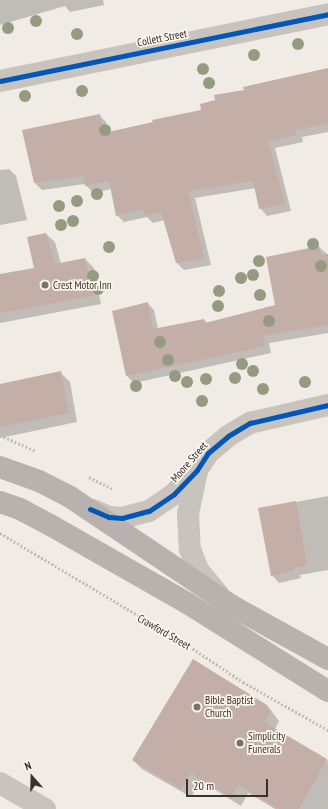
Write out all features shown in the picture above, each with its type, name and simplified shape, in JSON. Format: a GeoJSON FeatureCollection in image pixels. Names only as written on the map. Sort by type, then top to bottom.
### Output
{"type":"FeatureCollection","features":[{"type":"Feature","properties":{"kind":"main road"},"geometry":{"type":"LineString","coordinates":[[0,468],[39,481],[90,509],[232,606],[328,659]]}},
{"type":"Feature","properties":{"kind":"main road"},"geometry":{"type":"LineString","coordinates":[[0,502],[20,509],[52,526],[168,592],[328,691]]}},
{"type":"Feature","properties":{"kind":"street","name":"Collett Street"},"geometry":{"type":"LineString","coordinates":[[0,81],[328,14]]}},
{"type":"Feature","properties":{"kind":"street","name":"Moore Street"},"geometry":{"type":"LineString","coordinates":[[90,509],[116,518],[142,514],[164,503],[197,470],[213,448],[228,436],[250,423],[328,405]]}},
{"type":"Feature","properties":{"kind":"street","name":"Moore Street"},"geometry":{"type":"LineString","coordinates":[[197,470],[188,514],[190,549],[204,580],[232,606]]}},
{"type":"Feature","properties":{"kind":"street"},"geometry":{"type":"LineString","coordinates":[[0,783],[45,809]]}},
{"type":"Feature","properties":{"kind":"building"},"geometry":{"type":"Polygon","coordinates":[[[328,68],[328,124],[296,130],[296,135],[268,141],[285,204],[259,209],[253,181],[188,191],[204,258],[176,263],[161,212],[145,216],[143,209],[116,216],[109,181],[85,186],[83,176],[34,183],[22,130],[100,114],[104,133],[153,122],[152,120],[201,110],[200,104],[215,100],[214,95],[244,90],[243,87],[328,68]]]}},
{"type":"Feature","properties":{"kind":"building","name":"Crest Motor Inn"},"geometry":{"type":"Polygon","coordinates":[[[46,233],[55,264],[85,258],[93,296],[0,313],[0,274],[34,268],[27,237],[46,233]]]}},
{"type":"Feature","properties":{"kind":"building"},"geometry":{"type":"Polygon","coordinates":[[[319,246],[321,255],[328,254],[328,325],[263,336],[265,346],[126,376],[112,311],[148,302],[153,329],[204,319],[205,323],[275,305],[266,257],[319,246]]]}},
{"type":"Feature","properties":{"kind":"building"},"geometry":{"type":"Polygon","coordinates":[[[61,371],[69,413],[0,427],[0,384],[61,371]]]}},
{"type":"Feature","properties":{"kind":"building"},"geometry":{"type":"Polygon","coordinates":[[[296,501],[307,565],[294,568],[294,571],[271,576],[258,508],[296,501]]]}},
{"type":"Feature","properties":{"kind":"building"},"geometry":{"type":"Polygon","coordinates":[[[193,659],[267,705],[265,708],[271,711],[264,722],[327,759],[299,809],[279,809],[239,785],[231,797],[191,773],[181,789],[132,760],[193,659]]]}},
{"type":"Feature","properties":{"kind":"cycle path"},"geometry":{"type":"LineString","coordinates":[[0,81],[328,14]]}},
{"type":"Feature","properties":{"kind":"cycle path"},"geometry":{"type":"LineString","coordinates":[[90,509],[109,517],[122,518],[149,511],[174,494],[197,470],[208,453],[228,436],[250,423],[328,405]]}},
{"type":"Feature","properties":{"kind":"place","name":"Crest Motor Inn"},"geometry":{"type":"Point","coordinates":[45,285]}},
{"type":"Feature","properties":{"kind":"place","name":"Bible Baptist Church"},"geometry":{"type":"Point","coordinates":[197,707]}},
{"type":"Feature","properties":{"kind":"place","name":"Simplicity Funerals"},"geometry":{"type":"Point","coordinates":[240,743]}}]}
